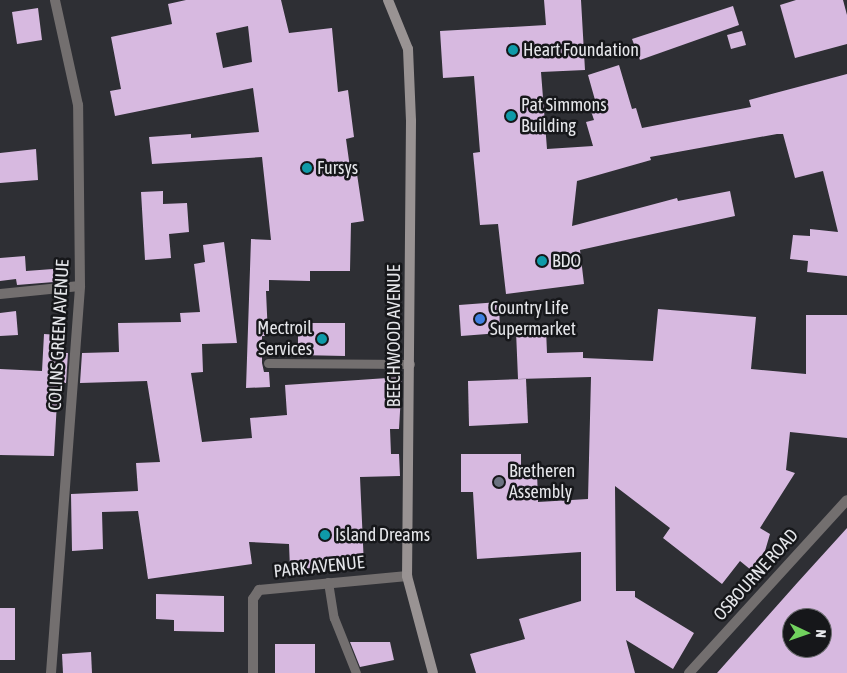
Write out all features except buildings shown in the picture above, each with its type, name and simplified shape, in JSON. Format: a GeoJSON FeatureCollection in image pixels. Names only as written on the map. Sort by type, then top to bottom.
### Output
{"type":"FeatureCollection","features":[{"type":"Feature","properties":{"kind":"street","name":"COLINS GREEN AVENUE"},"geometry":{"type":"LineString","coordinates":[[51,673],[80,286],[78,105],[55,0]]}},
{"type":"Feature","properties":{"kind":"street","name":"BEECHWOOD AVENUE"},"geometry":{"type":"LineString","coordinates":[[388,0],[408,49],[410,364],[407,576],[433,673]]}},
{"type":"Feature","properties":{"kind":"street"},"geometry":{"type":"LineString","coordinates":[[0,294],[80,286]]}},
{"type":"Feature","properties":{"kind":"street","name":"OSBOURNE ROAD"},"geometry":{"type":"LineString","coordinates":[[689,673],[847,500]]}},
{"type":"Feature","properties":{"kind":"street","name":"PARK AVENUE"},"geometry":{"type":"LineString","coordinates":[[253,673],[255,593],[259,590],[407,576]]}},
{"type":"Feature","properties":{"kind":"lane"},"geometry":{"type":"LineString","coordinates":[[268,363],[410,364]]}},
{"type":"Feature","properties":{"kind":"lane"},"geometry":{"type":"LineString","coordinates":[[328,582],[334,618],[356,673]]}},
{"type":"Feature","properties":{"kind":"place","name":"Heart Foundation"},"geometry":{"type":"Point","coordinates":[513,50]}},
{"type":"Feature","properties":{"kind":"place","name":"Pat Simmons Building"},"geometry":{"type":"Point","coordinates":[511,116]}},
{"type":"Feature","properties":{"kind":"place","name":"Fursys"},"geometry":{"type":"Point","coordinates":[307,168]}},
{"type":"Feature","properties":{"kind":"place","name":"BDO"},"geometry":{"type":"Point","coordinates":[542,261]}},
{"type":"Feature","properties":{"kind":"place","name":"Country Life Supermarket"},"geometry":{"type":"Point","coordinates":[480,319]}},
{"type":"Feature","properties":{"kind":"place","name":"Mectroil Services"},"geometry":{"type":"Point","coordinates":[322,339]}},
{"type":"Feature","properties":{"kind":"place","name":"Bretheren Assembly"},"geometry":{"type":"Point","coordinates":[499,482]}},
{"type":"Feature","properties":{"kind":"place","name":"Island Dreams"},"geometry":{"type":"Point","coordinates":[325,535]}}]}
